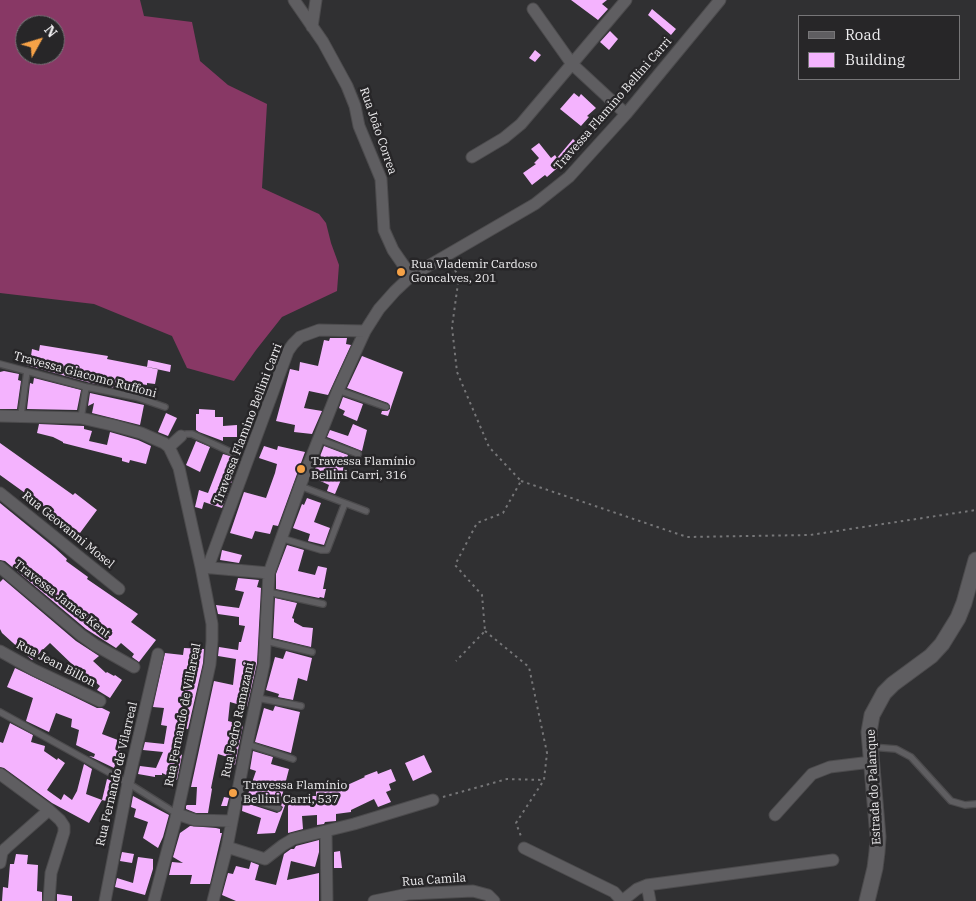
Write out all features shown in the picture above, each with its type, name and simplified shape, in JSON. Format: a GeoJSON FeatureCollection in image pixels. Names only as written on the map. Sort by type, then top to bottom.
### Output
{"type":"FeatureCollection","features":[{"type":"Feature","properties":{"kind":"street","name":"Rua João Correa"},"geometry":{"type":"LineString","coordinates":[[294,0],[323,42],[347,86],[355,106],[359,126],[381,179],[384,230],[392,250],[411,276]]}},
{"type":"Feature","properties":{"kind":"street"},"geometry":{"type":"LineString","coordinates":[[312,27],[316,0]]}},
{"type":"Feature","properties":{"kind":"street"},"geometry":{"type":"LineString","coordinates":[[472,157],[504,138],[521,124],[626,0]]}},
{"type":"Feature","properties":{"kind":"street","name":"Travessa Flamino Bellini Carri"},"geometry":{"type":"LineString","coordinates":[[204,567],[288,351],[293,344],[300,337],[319,330],[365,331],[379,309],[411,276],[535,204],[553,191],[569,177],[626,114],[720,0]]}},
{"type":"Feature","properties":{"kind":"street"},"geometry":{"type":"LineString","coordinates":[[533,9],[572,64],[626,114]]}},
{"type":"Feature","properties":{"kind":"street","name":"Rua Pedro Ramazani"},"geometry":{"type":"LineString","coordinates":[[214,901],[227,847],[264,664],[269,572],[318,439],[365,331]]}},
{"type":"Feature","properties":{"kind":"street"},"geometry":{"type":"LineString","coordinates":[[0,416],[21,415],[81,418],[158,439],[170,447],[181,436]]}},
{"type":"Feature","properties":{"kind":"street","name":"Rua Fernando de Villareal"},"geometry":{"type":"LineString","coordinates":[[154,901],[177,814],[210,664],[212,641],[212,624],[204,567],[193,536],[179,468],[170,447]]}},
{"type":"Feature","properties":{"kind":"street","name":"Rua Geovanni Mosel"},"geometry":{"type":"LineString","coordinates":[[0,493],[119,589]]}},
{"type":"Feature","properties":{"kind":"street","name":"Estrada do Palanque"},"geometry":{"type":"LineString","coordinates":[[866,901],[875,868],[878,845],[868,732],[872,715],[877,703],[892,684],[931,656],[942,644],[958,618],[976,560]]}},
{"type":"Feature","properties":{"kind":"street","name":"Travessa James Kent"},"geometry":{"type":"LineString","coordinates":[[0,567],[81,635],[134,667]]}},
{"type":"Feature","properties":{"kind":"street"},"geometry":{"type":"LineString","coordinates":[[204,567],[269,572]]}},
{"type":"Feature","properties":{"kind":"street","name":"Rua Jean Billon"},"geometry":{"type":"LineString","coordinates":[[0,651],[100,702]]}},
{"type":"Feature","properties":{"kind":"street","name":"Rua Fernando de Vilarreal"},"geometry":{"type":"LineString","coordinates":[[105,901],[128,784],[158,654]]}},
{"type":"Feature","properties":{"kind":"street"},"geometry":{"type":"LineString","coordinates":[[775,815],[812,774],[870,754]]}},
{"type":"Feature","properties":{"kind":"street"},"geometry":{"type":"LineString","coordinates":[[0,774],[49,810],[64,826],[64,832],[51,873],[49,901]]}},
{"type":"Feature","properties":{"kind":"street"},"geometry":{"type":"LineString","coordinates":[[227,847],[265,859],[287,842],[433,800]]}},
{"type":"Feature","properties":{"kind":"street"},"geometry":{"type":"LineString","coordinates":[[0,863],[2,852],[49,810]]}},
{"type":"Feature","properties":{"kind":"street"},"geometry":{"type":"LineString","coordinates":[[177,814],[195,820],[232,821]]}},
{"type":"Feature","properties":{"kind":"street"},"geometry":{"type":"LineString","coordinates":[[326,831],[327,901]]}},
{"type":"Feature","properties":{"kind":"street"},"geometry":{"type":"LineString","coordinates":[[524,848],[614,892],[622,901],[647,884],[833,860]]}},
{"type":"Feature","properties":{"kind":"street"},"geometry":{"type":"LineString","coordinates":[[647,884],[650,901]]}},
{"type":"Feature","properties":{"kind":"street","name":"Rua Camila"},"geometry":{"type":"LineString","coordinates":[[374,901],[408,894],[473,890],[488,895],[494,901]]}},
{"type":"Feature","properties":{"kind":"lane","name":"Travessa Giacomo Ruffoni"},"geometry":{"type":"LineString","coordinates":[[0,364],[86,387],[136,397],[165,407]]}},
{"type":"Feature","properties":{"kind":"lane"},"geometry":{"type":"LineString","coordinates":[[21,415],[26,371]]}},
{"type":"Feature","properties":{"kind":"lane"},"geometry":{"type":"LineString","coordinates":[[81,418],[86,387]]}},
{"type":"Feature","properties":{"kind":"lane"},"geometry":{"type":"LineString","coordinates":[[338,390],[386,407]]}},
{"type":"Feature","properties":{"kind":"lane"},"geometry":{"type":"LineString","coordinates":[[181,436],[192,434],[234,453]]}},
{"type":"Feature","properties":{"kind":"lane"},"geometry":{"type":"LineString","coordinates":[[318,439],[358,454]]}},
{"type":"Feature","properties":{"kind":"lane"},"geometry":{"type":"LineString","coordinates":[[300,486],[366,512]]}},
{"type":"Feature","properties":{"kind":"lane"},"geometry":{"type":"LineString","coordinates":[[280,538],[321,550],[328,548],[345,504]]}},
{"type":"Feature","properties":{"kind":"lane"},"geometry":{"type":"LineString","coordinates":[[268,592],[323,604]]}},
{"type":"Feature","properties":{"kind":"lane"},"geometry":{"type":"LineString","coordinates":[[266,641],[312,652]]}},
{"type":"Feature","properties":{"kind":"lane"},"geometry":{"type":"LineString","coordinates":[[257,698],[302,706]]}},
{"type":"Feature","properties":{"kind":"lane"},"geometry":{"type":"LineString","coordinates":[[0,712],[128,784],[177,814]]}},
{"type":"Feature","properties":{"kind":"lane"},"geometry":{"type":"LineString","coordinates":[[247,744],[293,759]]}},
{"type":"Feature","properties":{"kind":"lane"},"geometry":{"type":"LineString","coordinates":[[870,754],[896,749],[911,757],[951,801],[965,805],[976,804]]}},
{"type":"Feature","properties":{"kind":"lane"},"geometry":{"type":"LineString","coordinates":[[237,795],[278,808]]}},
{"type":"Feature","properties":{"kind":"path"},"geometry":{"type":"LineString","coordinates":[[446,256],[459,276],[452,327],[457,372],[488,447],[521,480],[687,537],[810,535],[976,510]]}},
{"type":"Feature","properties":{"kind":"path"},"geometry":{"type":"LineString","coordinates":[[521,480],[503,513],[478,523],[455,565],[482,595],[485,632],[529,667],[547,753],[544,780],[516,823],[524,848]]}},
{"type":"Feature","properties":{"kind":"path"},"geometry":{"type":"LineString","coordinates":[[456,661],[485,632]]}},
{"type":"Feature","properties":{"kind":"path"},"geometry":{"type":"LineString","coordinates":[[433,800],[507,778],[544,780]]}},
{"type":"Feature","properties":{"kind":"shaded area"},"geometry":{"type":"Polygon","coordinates":[[[0,0],[140,0],[144,16],[192,22],[200,61],[228,85],[267,104],[262,188],[319,214],[326,223],[339,265],[337,291],[282,317],[234,381],[187,368],[172,336],[94,304],[0,293],[0,0]]]}},
{"type":"Feature","properties":{"kind":"building"},"geometry":{"type":"Polygon","coordinates":[[[571,0],[607,0],[602,4],[608,9],[598,20],[571,0]]]}},
{"type":"Feature","properties":{"kind":"building"},"geometry":{"type":"Polygon","coordinates":[[[652,9],[676,29],[671,35],[648,15],[652,9]]]}},
{"type":"Feature","properties":{"kind":"building"},"geometry":{"type":"Polygon","coordinates":[[[610,31],[618,39],[609,50],[600,42],[610,31]]]}},
{"type":"Feature","properties":{"kind":"building"},"geometry":{"type":"Polygon","coordinates":[[[535,50],[541,55],[535,62],[529,58],[535,50]]]}},
{"type":"Feature","properties":{"kind":"building"},"geometry":{"type":"Polygon","coordinates":[[[574,93],[579,97],[581,94],[596,108],[587,116],[589,117],[581,126],[560,109],[574,93]]]}},
{"type":"Feature","properties":{"kind":"building"},"geometry":{"type":"Polygon","coordinates":[[[573,139],[580,145],[571,156],[547,177],[545,175],[532,185],[523,173],[536,164],[534,163],[539,158],[531,149],[539,143],[551,158],[555,155],[557,158],[573,139]]]}},
{"type":"Feature","properties":{"kind":"building"},"geometry":{"type":"Polygon","coordinates":[[[330,338],[347,338],[346,344],[351,345],[328,395],[309,391],[304,408],[322,411],[312,434],[294,432],[295,425],[276,421],[290,369],[299,371],[300,362],[318,366],[324,340],[329,341],[330,338]]]}},
{"type":"Feature","properties":{"kind":"building"},"geometry":{"type":"Polygon","coordinates":[[[40,345],[108,356],[107,359],[158,369],[155,384],[135,383],[134,392],[87,382],[26,365],[29,355],[31,356],[32,349],[39,351],[40,345]]]}},
{"type":"Feature","properties":{"kind":"building"},"geometry":{"type":"Polygon","coordinates":[[[362,356],[403,372],[388,416],[381,414],[382,411],[390,409],[388,403],[347,388],[362,356]]]}},
{"type":"Feature","properties":{"kind":"building"},"geometry":{"type":"Polygon","coordinates":[[[148,360],[171,365],[170,372],[147,367],[148,360]]]}},
{"type":"Feature","properties":{"kind":"building"},"geometry":{"type":"Polygon","coordinates":[[[0,372],[19,374],[18,380],[21,381],[17,409],[0,409],[0,372]]]}},
{"type":"Feature","properties":{"kind":"building"},"geometry":{"type":"Polygon","coordinates":[[[34,378],[81,390],[77,410],[27,409],[30,383],[33,384],[34,378]]]}},
{"type":"Feature","properties":{"kind":"building"},"geometry":{"type":"Polygon","coordinates":[[[90,393],[144,405],[140,425],[92,413],[94,403],[88,406],[90,393]]]}},
{"type":"Feature","properties":{"kind":"building"},"geometry":{"type":"Polygon","coordinates":[[[343,397],[363,404],[357,421],[343,415],[345,411],[339,408],[343,397]]]}},
{"type":"Feature","properties":{"kind":"building"},"geometry":{"type":"Polygon","coordinates":[[[199,409],[215,410],[215,417],[223,417],[223,426],[237,425],[237,437],[223,437],[223,441],[196,430],[196,414],[199,414],[199,409]]]}},
{"type":"Feature","properties":{"kind":"building"},"geometry":{"type":"Polygon","coordinates":[[[166,413],[177,418],[168,436],[158,432],[166,413]]]}},
{"type":"Feature","properties":{"kind":"building"},"geometry":{"type":"Polygon","coordinates":[[[39,424],[84,426],[84,429],[92,431],[89,441],[107,445],[110,432],[138,440],[151,446],[146,464],[130,460],[129,463],[122,461],[122,458],[63,443],[53,437],[37,433],[39,424]]]}},
{"type":"Feature","properties":{"kind":"building"},"geometry":{"type":"Polygon","coordinates":[[[353,424],[367,430],[362,451],[327,437],[330,430],[348,436],[353,424]]]}},
{"type":"Feature","properties":{"kind":"building"},"geometry":{"type":"Polygon","coordinates":[[[196,441],[210,447],[200,472],[186,465],[196,441]]]}},
{"type":"Feature","properties":{"kind":"building"},"geometry":{"type":"Polygon","coordinates":[[[0,443],[97,510],[77,537],[54,520],[57,516],[0,475],[0,443]]]}},
{"type":"Feature","properties":{"kind":"building"},"geometry":{"type":"Polygon","coordinates":[[[264,446],[277,450],[278,446],[305,452],[278,526],[273,525],[270,534],[255,531],[252,539],[230,533],[244,492],[266,498],[277,464],[259,458],[264,446]]]}},
{"type":"Feature","properties":{"kind":"building"},"geometry":{"type":"Polygon","coordinates":[[[324,446],[348,455],[343,469],[345,470],[335,494],[327,491],[329,485],[312,477],[324,446]]]}},
{"type":"Feature","properties":{"kind":"building"},"geometry":{"type":"Polygon","coordinates":[[[223,454],[240,459],[222,508],[204,502],[202,509],[195,507],[199,490],[208,493],[223,454]]]}},
{"type":"Feature","properties":{"kind":"building"},"geometry":{"type":"Polygon","coordinates":[[[307,498],[321,503],[314,522],[330,528],[324,545],[308,541],[310,534],[293,528],[302,504],[304,505],[307,498]]]}},
{"type":"Feature","properties":{"kind":"building"},"geometry":{"type":"Polygon","coordinates":[[[0,503],[55,548],[67,559],[66,561],[88,577],[87,579],[138,614],[131,622],[156,640],[139,662],[132,657],[134,654],[121,643],[116,648],[86,629],[5,561],[0,560],[0,503]]]}},
{"type":"Feature","properties":{"kind":"building"},"geometry":{"type":"Polygon","coordinates":[[[287,545],[304,550],[298,571],[315,575],[318,566],[327,568],[323,589],[326,589],[324,598],[276,589],[276,574],[287,545]]]}},
{"type":"Feature","properties":{"kind":"building"},"geometry":{"type":"Polygon","coordinates":[[[222,550],[242,555],[239,563],[220,560],[222,550]]]}},
{"type":"Feature","properties":{"kind":"building"},"geometry":{"type":"Polygon","coordinates":[[[238,578],[259,580],[257,587],[261,588],[257,663],[247,707],[230,702],[228,721],[243,725],[235,765],[233,764],[234,759],[218,754],[208,813],[196,813],[186,809],[186,806],[196,805],[197,787],[191,787],[214,681],[233,685],[236,659],[218,656],[219,647],[238,650],[245,626],[239,625],[239,617],[218,614],[216,605],[239,608],[244,592],[235,590],[238,578]]]}},
{"type":"Feature","properties":{"kind":"building"},"geometry":{"type":"Polygon","coordinates":[[[3,579],[76,641],[99,656],[93,661],[106,673],[115,675],[122,680],[110,698],[97,690],[100,686],[77,666],[75,667],[50,643],[32,660],[2,633],[0,629],[0,582],[3,579]]]}},
{"type":"Feature","properties":{"kind":"building"},"geometry":{"type":"Polygon","coordinates":[[[275,598],[297,603],[292,618],[294,622],[303,627],[313,628],[311,647],[273,638],[275,598]]]}},
{"type":"Feature","properties":{"kind":"building"},"geometry":{"type":"Polygon","coordinates":[[[184,648],[204,649],[203,663],[188,729],[178,728],[176,741],[181,744],[177,751],[182,755],[177,780],[162,773],[162,775],[155,775],[155,777],[138,774],[140,766],[156,768],[163,752],[143,750],[145,742],[164,744],[167,726],[161,725],[164,708],[153,707],[165,653],[183,655],[184,648]]]}},
{"type":"Feature","properties":{"kind":"building"},"geometry":{"type":"Polygon","coordinates":[[[286,651],[312,658],[307,681],[298,678],[293,700],[278,697],[279,694],[266,690],[275,657],[283,659],[286,651]]]}},
{"type":"Feature","properties":{"kind":"building"},"geometry":{"type":"Polygon","coordinates":[[[15,668],[97,708],[110,712],[102,734],[123,742],[114,768],[89,756],[94,757],[95,754],[76,745],[79,730],[71,727],[72,719],[56,713],[49,732],[26,721],[33,698],[7,687],[15,668]]]}},
{"type":"Feature","properties":{"kind":"building"},"geometry":{"type":"Polygon","coordinates":[[[275,706],[300,712],[291,753],[255,742],[264,708],[273,711],[275,706]]]}},
{"type":"Feature","properties":{"kind":"building"},"geometry":{"type":"Polygon","coordinates":[[[10,723],[33,735],[31,742],[45,746],[44,751],[65,763],[47,790],[61,800],[64,794],[72,800],[77,791],[84,764],[92,769],[86,794],[102,800],[89,823],[52,803],[0,767],[0,742],[3,743],[10,723]]]}},
{"type":"Feature","properties":{"kind":"building"},"geometry":{"type":"Polygon","coordinates":[[[253,751],[273,757],[271,764],[289,769],[282,796],[316,796],[316,789],[334,786],[334,791],[364,776],[377,771],[378,774],[391,769],[396,781],[389,784],[391,790],[386,792],[391,802],[378,807],[374,799],[351,810],[351,812],[336,814],[336,821],[325,822],[324,824],[317,825],[317,815],[302,816],[303,829],[288,833],[288,797],[275,833],[257,834],[261,818],[242,811],[243,802],[277,813],[283,807],[248,794],[256,771],[250,769],[253,751]]]}},
{"type":"Feature","properties":{"kind":"building"},"geometry":{"type":"Polygon","coordinates":[[[424,755],[432,772],[413,781],[405,763],[424,755]]]}},
{"type":"Feature","properties":{"kind":"building"},"geometry":{"type":"Polygon","coordinates":[[[107,779],[114,782],[110,802],[102,800],[107,779]]]}},
{"type":"Feature","properties":{"kind":"building"},"geometry":{"type":"Polygon","coordinates":[[[133,796],[169,815],[158,848],[143,838],[148,822],[134,817],[136,809],[131,807],[133,796]]]}},
{"type":"Feature","properties":{"kind":"building"},"geometry":{"type":"Polygon","coordinates":[[[224,797],[229,798],[227,806],[221,806],[224,797]]]}},
{"type":"Feature","properties":{"kind":"building"},"geometry":{"type":"Polygon","coordinates":[[[190,826],[216,828],[220,829],[220,833],[222,833],[210,884],[190,884],[192,875],[169,875],[172,862],[183,863],[173,857],[180,833],[190,826]]]}},
{"type":"Feature","properties":{"kind":"building"},"geometry":{"type":"Polygon","coordinates":[[[319,840],[319,852],[315,867],[291,861],[287,880],[319,873],[319,901],[236,901],[222,895],[228,873],[233,874],[236,866],[249,869],[251,862],[259,865],[255,880],[276,885],[284,854],[296,846],[319,840]]]}},
{"type":"Feature","properties":{"kind":"building"},"geometry":{"type":"Polygon","coordinates":[[[340,851],[342,868],[334,868],[334,852],[340,851]]]}},
{"type":"Feature","properties":{"kind":"building"},"geometry":{"type":"Polygon","coordinates":[[[122,852],[134,854],[132,863],[120,861],[122,852]]]}},
{"type":"Feature","properties":{"kind":"building"},"geometry":{"type":"Polygon","coordinates":[[[16,854],[28,855],[27,864],[38,865],[37,891],[42,892],[42,901],[2,901],[3,887],[8,888],[10,864],[14,864],[16,854]]]}},
{"type":"Feature","properties":{"kind":"building"},"geometry":{"type":"Polygon","coordinates":[[[138,857],[153,859],[153,869],[145,895],[115,887],[117,878],[133,883],[138,857]]]}},
{"type":"Feature","properties":{"kind":"building"},"geometry":{"type":"Polygon","coordinates":[[[57,894],[72,896],[72,901],[57,901],[57,894]]]}},
{"type":"Feature","properties":{"kind":"place","name":"Rua Vlademir Cardoso Goncalves, 201"},"geometry":{"type":"Point","coordinates":[401,272]}},
{"type":"Feature","properties":{"kind":"place","name":"Travessa Flamínio Bellini Carri, 316"},"geometry":{"type":"Point","coordinates":[301,469]}},
{"type":"Feature","properties":{"kind":"place","name":"Travessa Flamínio Bellini Carri, 537"},"geometry":{"type":"Point","coordinates":[233,793]}}]}
